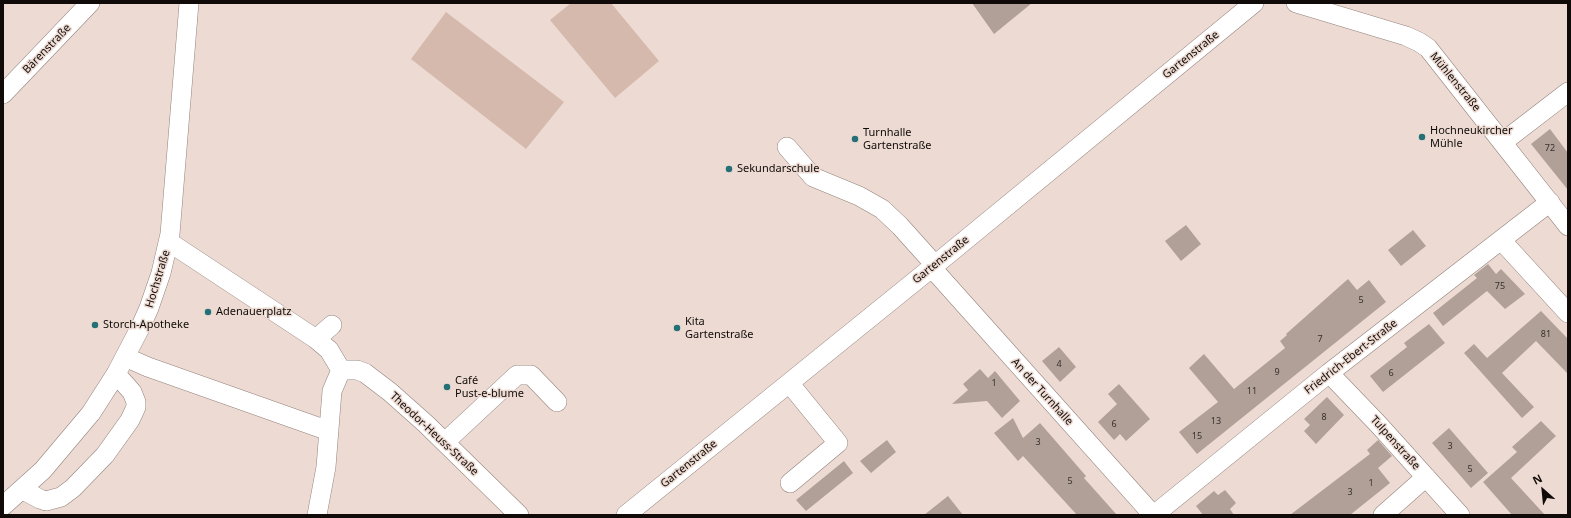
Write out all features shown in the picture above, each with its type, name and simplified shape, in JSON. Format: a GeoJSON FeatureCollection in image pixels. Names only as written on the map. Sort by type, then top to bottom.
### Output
{"type":"FeatureCollection","features":[{"type":"Feature","properties":{"kind":"street","name":"Bärenstraße"},"geometry":{"type":"LineString","coordinates":[[3,94],[90,3]]}},
{"type":"Feature","properties":{"kind":"street","name":"Hochstraße"},"geometry":{"type":"LineString","coordinates":[[3,506],[23,490],[42,470],[100,400],[116,374],[149,308],[161,273],[169,242],[189,3]]}},
{"type":"Feature","properties":{"kind":"street","name":"Gartenstraße"},"geometry":{"type":"LineString","coordinates":[[626,515],[934,267],[1254,3]]}},
{"type":"Feature","properties":{"kind":"street","name":"Mühlenstraße"},"geometry":{"type":"LineString","coordinates":[[1296,3],[1406,36],[1423,44],[1432,52],[1568,226]]}},
{"type":"Feature","properties":{"kind":"street"},"geometry":{"type":"LineString","coordinates":[[1503,142],[1568,92]]}},
{"type":"Feature","properties":{"kind":"street","name":"An der Turnhalle"},"geometry":{"type":"LineString","coordinates":[[786,147],[813,177],[859,196],[882,210],[900,226],[934,267],[1154,515]]}},
{"type":"Feature","properties":{"kind":"street","name":"Friedrich-Ebert-Straße"},"geometry":{"type":"LineString","coordinates":[[1154,515],[1329,373],[1550,202]]}},
{"type":"Feature","properties":{"kind":"street"},"geometry":{"type":"LineString","coordinates":[[1501,240],[1568,313]]}},
{"type":"Feature","properties":{"kind":"street"},"geometry":{"type":"LineString","coordinates":[[169,242],[316,339],[329,350],[341,370],[332,391],[326,467],[317,515]]}},
{"type":"Feature","properties":{"kind":"street"},"geometry":{"type":"LineString","coordinates":[[316,339],[332,325]]}},
{"type":"Feature","properties":{"kind":"street"},"geometry":{"type":"LineString","coordinates":[[125,357],[148,367],[329,431]]}},
{"type":"Feature","properties":{"kind":"street","name":"Theodor-Heuss-Straße"},"geometry":{"type":"LineString","coordinates":[[341,370],[357,370],[369,375],[408,407],[518,515]]}},
{"type":"Feature","properties":{"kind":"street","name":"Tulpenstraße"},"geometry":{"type":"LineString","coordinates":[[1329,373],[1368,413],[1460,515]]}},
{"type":"Feature","properties":{"kind":"street"},"geometry":{"type":"LineString","coordinates":[[23,490],[46,501],[62,498],[105,455],[130,420],[136,407],[136,402],[132,392],[116,374]]}},
{"type":"Feature","properties":{"kind":"street"},"geometry":{"type":"LineString","coordinates":[[445,442],[517,375],[531,375],[557,402]]}},
{"type":"Feature","properties":{"kind":"street"},"geometry":{"type":"LineString","coordinates":[[790,384],[838,443],[790,483]]}},
{"type":"Feature","properties":{"kind":"street"},"geometry":{"type":"LineString","coordinates":[[1383,515],[1426,477]]}},
{"type":"Feature","properties":{"kind":"shaded area"},"geometry":{"type":"Polygon","coordinates":[[[571,3],[611,3],[659,61],[615,98],[550,20],[571,3]]]}},
{"type":"Feature","properties":{"kind":"shaded area"},"geometry":{"type":"Polygon","coordinates":[[[446,12],[564,102],[526,149],[411,59],[446,12]]]}},
{"type":"Feature","properties":{"kind":"building"},"geometry":{"type":"Polygon","coordinates":[[[972,3],[1032,3],[994,34],[972,3]]]}},
{"type":"Feature","properties":{"kind":"building"},"geometry":{"type":"Polygon","coordinates":[[[1550,129],[1568,153],[1568,190],[1531,144],[1550,129]]]}},
{"type":"Feature","properties":{"kind":"building"},"geometry":{"type":"Polygon","coordinates":[[[1186,225],[1201,244],[1181,261],[1165,241],[1186,225]]]}},
{"type":"Feature","properties":{"kind":"building"},"geometry":{"type":"Polygon","coordinates":[[[1413,230],[1426,246],[1401,266],[1388,250],[1413,230]]]}},
{"type":"Feature","properties":{"kind":"building"},"geometry":{"type":"Polygon","coordinates":[[[1488,264],[1496,274],[1501,269],[1525,294],[1505,309],[1487,291],[1443,326],[1433,313],[1477,278],[1474,275],[1488,264]]]}},
{"type":"Feature","properties":{"kind":"building"},"geometry":{"type":"Polygon","coordinates":[[[1348,279],[1357,290],[1369,280],[1386,302],[1197,454],[1179,432],[1218,402],[1189,368],[1204,354],[1234,389],[1285,348],[1280,341],[1287,335],[1286,334],[1348,279]]]}},
{"type":"Feature","properties":{"kind":"building"},"geometry":{"type":"Polygon","coordinates":[[[1541,311],[1568,339],[1568,374],[1536,341],[1502,373],[1534,407],[1522,418],[1464,353],[1474,344],[1487,358],[1541,311]]]}},
{"type":"Feature","properties":{"kind":"building"},"geometry":{"type":"Polygon","coordinates":[[[1429,324],[1445,343],[1383,392],[1370,376],[1407,347],[1404,343],[1429,324]]]}},
{"type":"Feature","properties":{"kind":"building"},"geometry":{"type":"Polygon","coordinates":[[[1059,347],[1076,367],[1060,382],[1042,361],[1059,347]]]}},
{"type":"Feature","properties":{"kind":"building"},"geometry":{"type":"Polygon","coordinates":[[[980,369],[988,378],[995,371],[1020,401],[1002,418],[987,401],[952,404],[968,390],[963,384],[980,369]]]}},
{"type":"Feature","properties":{"kind":"building"},"geometry":{"type":"Polygon","coordinates":[[[1119,384],[1150,419],[1126,441],[1120,434],[1114,440],[1098,422],[1117,404],[1108,394],[1119,384]]]}},
{"type":"Feature","properties":{"kind":"building"},"geometry":{"type":"Polygon","coordinates":[[[1327,397],[1344,415],[1316,444],[1304,431],[1310,425],[1304,419],[1327,397]]]}},
{"type":"Feature","properties":{"kind":"building"},"geometry":{"type":"Polygon","coordinates":[[[1013,418],[1023,438],[1040,423],[1086,476],[1084,478],[1117,515],[1077,515],[1023,456],[1018,461],[994,433],[1013,418]]]}},
{"type":"Feature","properties":{"kind":"building"},"geometry":{"type":"Polygon","coordinates":[[[1541,421],[1556,436],[1511,478],[1545,515],[1512,515],[1483,482],[1517,452],[1512,447],[1541,421]]]}},
{"type":"Feature","properties":{"kind":"building"},"geometry":{"type":"Polygon","coordinates":[[[1449,428],[1488,473],[1471,488],[1432,443],[1449,428]]]}},
{"type":"Feature","properties":{"kind":"building"},"geometry":{"type":"Polygon","coordinates":[[[887,440],[896,452],[871,473],[860,461],[887,440]]]}},
{"type":"Feature","properties":{"kind":"building"},"geometry":{"type":"Polygon","coordinates":[[[1378,440],[1392,456],[1378,468],[1390,483],[1350,515],[1290,515],[1370,454],[1367,450],[1378,440]]]}},
{"type":"Feature","properties":{"kind":"building"},"geometry":{"type":"Polygon","coordinates":[[[844,461],[853,473],[806,511],[796,500],[844,461]]]}},
{"type":"Feature","properties":{"kind":"building"},"geometry":{"type":"Polygon","coordinates":[[[1225,490],[1236,503],[1230,509],[1234,515],[1203,515],[1196,506],[1214,491],[1218,495],[1225,490]]]}},
{"type":"Feature","properties":{"kind":"building"},"geometry":{"type":"Polygon","coordinates":[[[948,496],[963,515],[924,515],[948,496]]]}},
{"type":"Feature","properties":{"kind":"place","name":"Hochneukircher Mühle"},"geometry":{"type":"Point","coordinates":[1422,137]}},
{"type":"Feature","properties":{"kind":"place","name":"Turnhalle Gartenstraße"},"geometry":{"type":"Point","coordinates":[855,139]}},
{"type":"Feature","properties":{"kind":"place","name":"Sekundarschule"},"geometry":{"type":"Point","coordinates":[729,169]}},
{"type":"Feature","properties":{"kind":"place","name":"Adenauerplatz"},"geometry":{"type":"Point","coordinates":[208,312]}},
{"type":"Feature","properties":{"kind":"place","name":"Storch-Apotheke"},"geometry":{"type":"Point","coordinates":[95,325]}},
{"type":"Feature","properties":{"kind":"place","name":"Kita Gartenstraße"},"geometry":{"type":"Point","coordinates":[677,328]}},
{"type":"Feature","properties":{"kind":"place","name":"Café Pust-e-blume"},"geometry":{"type":"Point","coordinates":[447,387]}}]}
